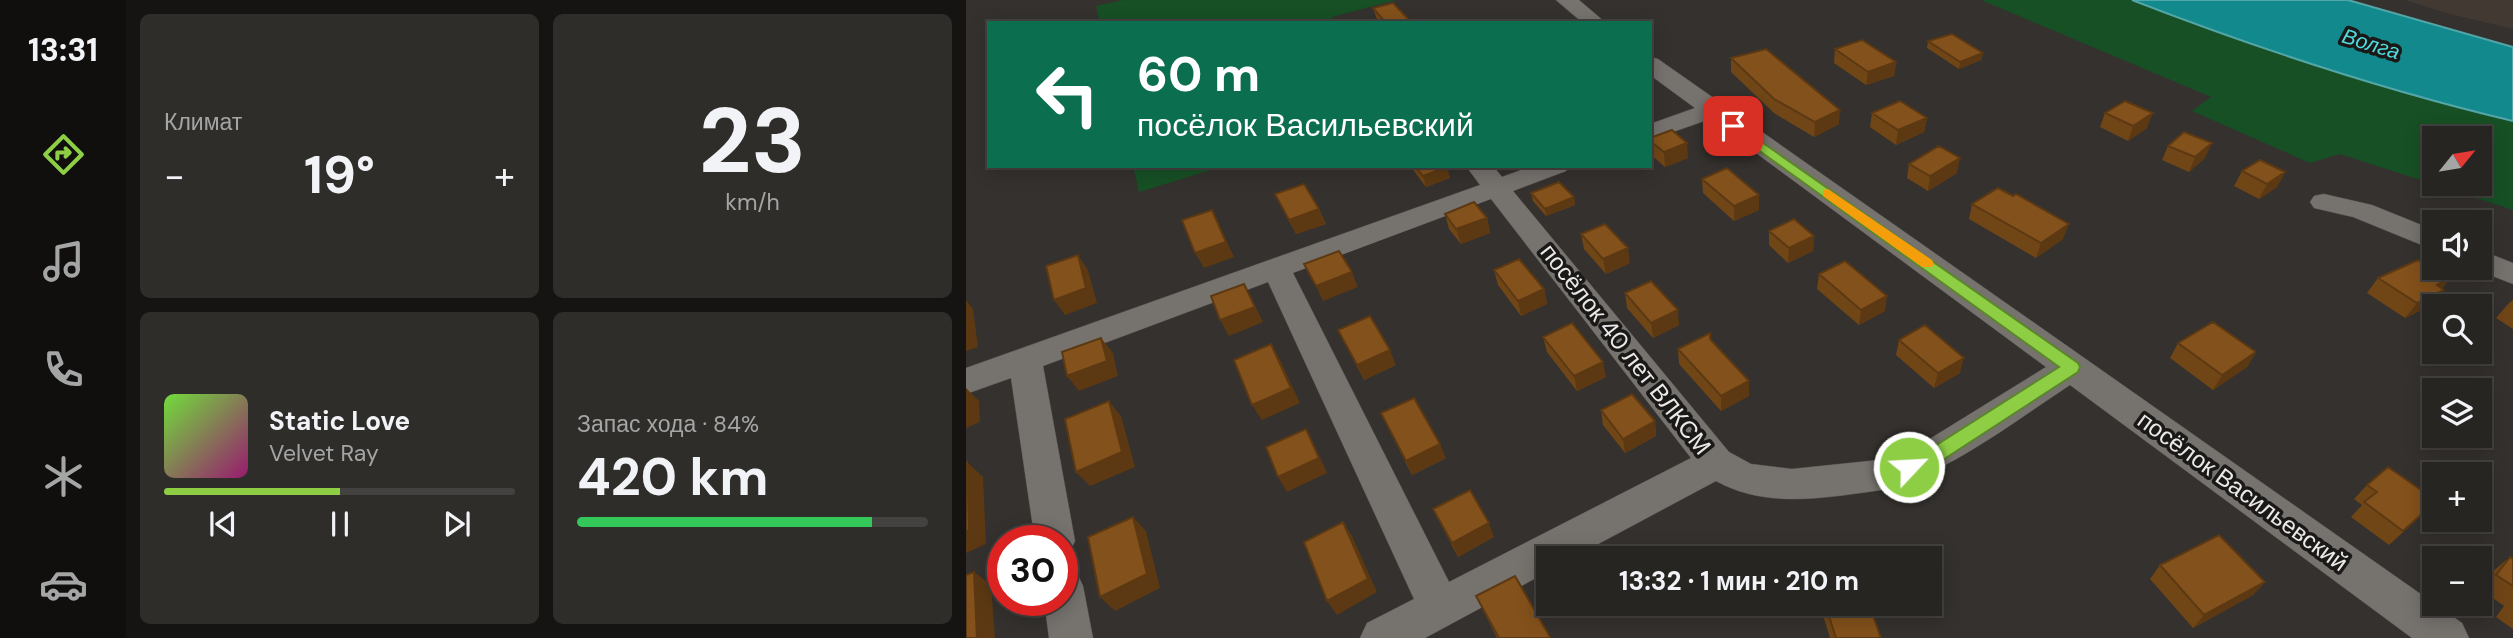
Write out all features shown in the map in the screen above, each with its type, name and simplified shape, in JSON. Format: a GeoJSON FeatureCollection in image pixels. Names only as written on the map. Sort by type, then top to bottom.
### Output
{"type":"FeatureCollection","features":[{"type":"Feature","properties":{"kind":"street"},"geometry":{"type":"LineString","coordinates":[[1566,0],[1593,21]]}},
{"type":"Feature","properties":{"kind":"street","name":"посёлок Васильевский"},"geometry":{"type":"LineString","coordinates":[[1652,65],[2447,638]]}},
{"type":"Feature","properties":{"kind":"street"},"geometry":{"type":"LineString","coordinates":[[1652,132],[1712,110]]}},
{"type":"Feature","properties":{"kind":"street"},"geometry":{"type":"LineString","coordinates":[[966,381],[1276,268],[1489,177],[1545,168]]}},
{"type":"Feature","properties":{"kind":"street","name":"посёлок 40 лет ВЛКСМ"},"geometry":{"type":"LineString","coordinates":[[1382,638],[1716,463],[1489,177]]}},
{"type":"Feature","properties":{"kind":"street"},"geometry":{"type":"LineString","coordinates":[[2324,202],[2362,211],[2422,236]]}},
{"type":"Feature","properties":{"kind":"street"},"geometry":{"type":"LineString","coordinates":[[2492,265],[2513,274]]}},
{"type":"Feature","properties":{"kind":"street"},"geometry":{"type":"LineString","coordinates":[[1276,268],[1440,606]]}},
{"type":"Feature","properties":{"kind":"street"},"geometry":{"type":"LineString","coordinates":[[1025,358],[1052,525]]}},
{"type":"Feature","properties":{"kind":"street"},"geometry":{"type":"LineString","coordinates":[[1716,463],[1745,479],[1792,485],[1890,474],[1928,459],[2072,367]]}},
{"type":"Feature","properties":{"kind":"street"},"geometry":{"type":"LineString","coordinates":[[1067,616],[1071,638]]}},
{"type":"Feature","properties":{"kind":"shaded area"},"geometry":{"type":"Polygon","coordinates":[[[2405,0],[2513,0],[2513,29],[2446,13],[2405,0]]]}},
{"type":"Feature","properties":{"kind":"green space"},"geometry":{"type":"Polygon","coordinates":[[[1123,0],[1396,0],[1332,17],[1334,21],[1100,21],[1096,6],[1123,0]]]}},
{"type":"Feature","properties":{"kind":"green space"},"geometry":{"type":"Polygon","coordinates":[[[1981,0],[2132,0],[2210,30],[2364,81],[2513,121],[2513,210],[2470,196],[2492,196],[2492,126],[2422,126],[2422,181],[2340,154],[2310,163],[2192,111],[2211,97],[1981,0]]]}},
{"type":"Feature","properties":{"kind":"green space"},"geometry":{"type":"Polygon","coordinates":[[[1133,168],[1217,168],[1139,192],[1133,168]]]}},
{"type":"Feature","properties":{"kind":"water","name":"Волга"},"geometry":{"type":"Polygon","coordinates":[[[2132,0],[2348,0],[2513,47],[2513,121],[2320,67],[2132,0]]]}},
{"type":"Feature","properties":{"kind":"building"},"geometry":{"type":"Polygon","coordinates":[[[1393,3],[1410,21],[1384,21],[1373,8],[1393,3]]]}},
{"type":"Feature","properties":{"kind":"building"},"geometry":{"type":"Polygon","coordinates":[[[1952,34],[1983,53],[1960,62],[1928,41],[1952,34]]]}},
{"type":"Feature","properties":{"kind":"building"},"geometry":{"type":"Polygon","coordinates":[[[1862,40],[1896,62],[1868,72],[1835,49],[1862,40]]]}},
{"type":"Feature","properties":{"kind":"building"},"geometry":{"type":"Polygon","coordinates":[[[1766,49],[1840,110],[1815,122],[1774,99],[1731,58],[1766,49]]]}},
{"type":"Feature","properties":{"kind":"building"},"geometry":{"type":"Polygon","coordinates":[[[1900,101],[1927,118],[1898,130],[1872,113],[1900,101]]]}},
{"type":"Feature","properties":{"kind":"building"},"geometry":{"type":"Polygon","coordinates":[[[2125,101],[2153,113],[2133,126],[2105,113],[2125,101]]]}},
{"type":"Feature","properties":{"kind":"building"},"geometry":{"type":"Polygon","coordinates":[[[1672,130],[1687,143],[1664,152],[1652,143],[1652,137],[1672,130]]]}},
{"type":"Feature","properties":{"kind":"building"},"geometry":{"type":"Polygon","coordinates":[[[2184,132],[2212,143],[2195,157],[2168,146],[2184,132]]]}},
{"type":"Feature","properties":{"kind":"building"},"geometry":{"type":"Polygon","coordinates":[[[1939,146],[1960,158],[1930,176],[1909,164],[1939,146]]]}},
{"type":"Feature","properties":{"kind":"building"},"geometry":{"type":"Polygon","coordinates":[[[2260,160],[2285,172],[2267,184],[2242,171],[2260,160]]]}},
{"type":"Feature","properties":{"kind":"building"},"geometry":{"type":"Polygon","coordinates":[[[1417,168],[1444,168],[1423,176],[1417,168]]]}},
{"type":"Feature","properties":{"kind":"building"},"geometry":{"type":"Polygon","coordinates":[[[1727,168],[1759,195],[1734,206],[1702,179],[1727,168]]]}},
{"type":"Feature","properties":{"kind":"building"},"geometry":{"type":"Polygon","coordinates":[[[1559,182],[1574,197],[1545,209],[1531,193],[1559,182]]]}},
{"type":"Feature","properties":{"kind":"building"},"geometry":{"type":"Polygon","coordinates":[[[1304,184],[1319,209],[1289,220],[1275,194],[1304,184]]]}},
{"type":"Feature","properties":{"kind":"building"},"geometry":{"type":"Polygon","coordinates":[[[1998,188],[2013,196],[2016,194],[2069,224],[2041,243],[1972,204],[1998,188]]]}},
{"type":"Feature","properties":{"kind":"building"},"geometry":{"type":"Polygon","coordinates":[[[1474,202],[1487,218],[1456,229],[1445,214],[1474,202]]]}},
{"type":"Feature","properties":{"kind":"building"},"geometry":{"type":"Polygon","coordinates":[[[1212,210],[1226,242],[1195,253],[1182,220],[1212,210]]]}},
{"type":"Feature","properties":{"kind":"building"},"geometry":{"type":"Polygon","coordinates":[[[1794,219],[1814,236],[1789,248],[1769,231],[1794,219]]]}},
{"type":"Feature","properties":{"kind":"building"},"geometry":{"type":"Polygon","coordinates":[[[1605,224],[1628,248],[1603,259],[1581,234],[1605,224]]]}},
{"type":"Feature","properties":{"kind":"building"},"geometry":{"type":"Polygon","coordinates":[[[1339,251],[1352,272],[1316,286],[1304,264],[1339,251]]]}},
{"type":"Feature","properties":{"kind":"building"},"geometry":{"type":"Polygon","coordinates":[[[1078,255],[1086,288],[1054,300],[1046,266],[1078,255]]]}},
{"type":"Feature","properties":{"kind":"building"},"geometry":{"type":"Polygon","coordinates":[[[1519,259],[1544,289],[1518,301],[1494,270],[1519,259]]]}},
{"type":"Feature","properties":{"kind":"building"},"geometry":{"type":"Polygon","coordinates":[[[2418,260],[2422,262],[2422,280],[2447,280],[2437,285],[2444,290],[2436,294],[2422,294],[2422,301],[2417,303],[2378,278],[2418,260]]]}},
{"type":"Feature","properties":{"kind":"building"},"geometry":{"type":"Polygon","coordinates":[[[1845,261],[1887,296],[1861,310],[1819,274],[1845,261]]]}},
{"type":"Feature","properties":{"kind":"building"},"geometry":{"type":"Polygon","coordinates":[[[1651,281],[1678,310],[1651,323],[1625,293],[1651,281]]]}},
{"type":"Feature","properties":{"kind":"building"},"geometry":{"type":"Polygon","coordinates":[[[1244,284],[1255,307],[1220,320],[1211,296],[1244,284]]]}},
{"type":"Feature","properties":{"kind":"building"},"geometry":{"type":"Polygon","coordinates":[[[1370,316],[1390,350],[1357,365],[1338,330],[1370,316]]]}},
{"type":"Feature","properties":{"kind":"building"},"geometry":{"type":"Polygon","coordinates":[[[2213,322],[2256,352],[2222,375],[2178,343],[2213,322]]]}},
{"type":"Feature","properties":{"kind":"building"},"geometry":{"type":"Polygon","coordinates":[[[1572,323],[1603,362],[1574,376],[1543,337],[1572,323]]]}},
{"type":"Feature","properties":{"kind":"building"},"geometry":{"type":"Polygon","coordinates":[[[1925,325],[1964,358],[1938,373],[1899,340],[1925,325]]]}},
{"type":"Feature","properties":{"kind":"building"},"geometry":{"type":"Polygon","coordinates":[[[1710,333],[1710,339],[1749,381],[1721,396],[1678,349],[1710,333]]]}},
{"type":"Feature","properties":{"kind":"building"},"geometry":{"type":"Polygon","coordinates":[[[1101,338],[1107,361],[1067,376],[1062,352],[1101,338]]]}},
{"type":"Feature","properties":{"kind":"building"},"geometry":{"type":"Polygon","coordinates":[[[1271,344],[1291,388],[1252,405],[1234,360],[1271,344]]]}},
{"type":"Feature","properties":{"kind":"building"},"geometry":{"type":"Polygon","coordinates":[[[1632,394],[1655,421],[1623,439],[1601,410],[1632,394]]]}},
{"type":"Feature","properties":{"kind":"building"},"geometry":{"type":"Polygon","coordinates":[[[1414,398],[1440,444],[1406,461],[1381,413],[1414,398]]]}},
{"type":"Feature","properties":{"kind":"building"},"geometry":{"type":"Polygon","coordinates":[[[1109,401],[1122,452],[1076,472],[1065,419],[1109,401]]]}},
{"type":"Feature","properties":{"kind":"building"},"geometry":{"type":"Polygon","coordinates":[[[1306,429],[1319,458],[1278,477],[1266,447],[1306,429]]]}},
{"type":"Feature","properties":{"kind":"building"},"geometry":{"type":"Polygon","coordinates":[[[966,463],[969,530],[966,531],[966,463]]]}},
{"type":"Feature","properties":{"kind":"building"},"geometry":{"type":"Polygon","coordinates":[[[2388,467],[2422,491],[2422,514],[2403,531],[2364,502],[2377,492],[2367,485],[2388,467]]]}},
{"type":"Feature","properties":{"kind":"building"},"geometry":{"type":"Polygon","coordinates":[[[1470,490],[1489,523],[1452,543],[1433,509],[1470,490]]]}},
{"type":"Feature","properties":{"kind":"building"},"geometry":{"type":"Polygon","coordinates":[[[1133,517],[1147,574],[1100,597],[1088,537],[1133,517]]]}},
{"type":"Feature","properties":{"kind":"building"},"geometry":{"type":"Polygon","coordinates":[[[1343,522],[1368,579],[1327,601],[1304,542],[1343,522]]]}},
{"type":"Feature","properties":{"kind":"building"},"geometry":{"type":"Polygon","coordinates":[[[2219,535],[2265,582],[2204,615],[2160,565],[2219,535]]]}},
{"type":"Feature","properties":{"kind":"building"},"geometry":{"type":"Polygon","coordinates":[[[2510,557],[2513,559],[2513,586],[2496,575],[2510,557]]]}},
{"type":"Feature","properties":{"kind":"building"},"geometry":{"type":"Polygon","coordinates":[[[974,572],[977,638],[966,638],[966,575],[974,572]]]}},
{"type":"Feature","properties":{"kind":"building"},"geometry":{"type":"Polygon","coordinates":[[[1515,576],[1550,637],[1499,638],[1476,596],[1515,576]]]}},
{"type":"Feature","properties":{"kind":"building"},"geometry":{"type":"Polygon","coordinates":[[[1829,616],[1873,616],[1881,638],[1836,638],[1829,616]]]}},
{"type":"Feature","properties":{"kind":"slow traffic"},"geometry":{"type":"LineString","coordinates":[[1828,193],[1927,264]]}},
{"type":"Feature","properties":{"kind":"route"},"geometry":{"type":"LineString","coordinates":[[1733,126],[2072,367],[1928,459],[1909,467]]}}]}
